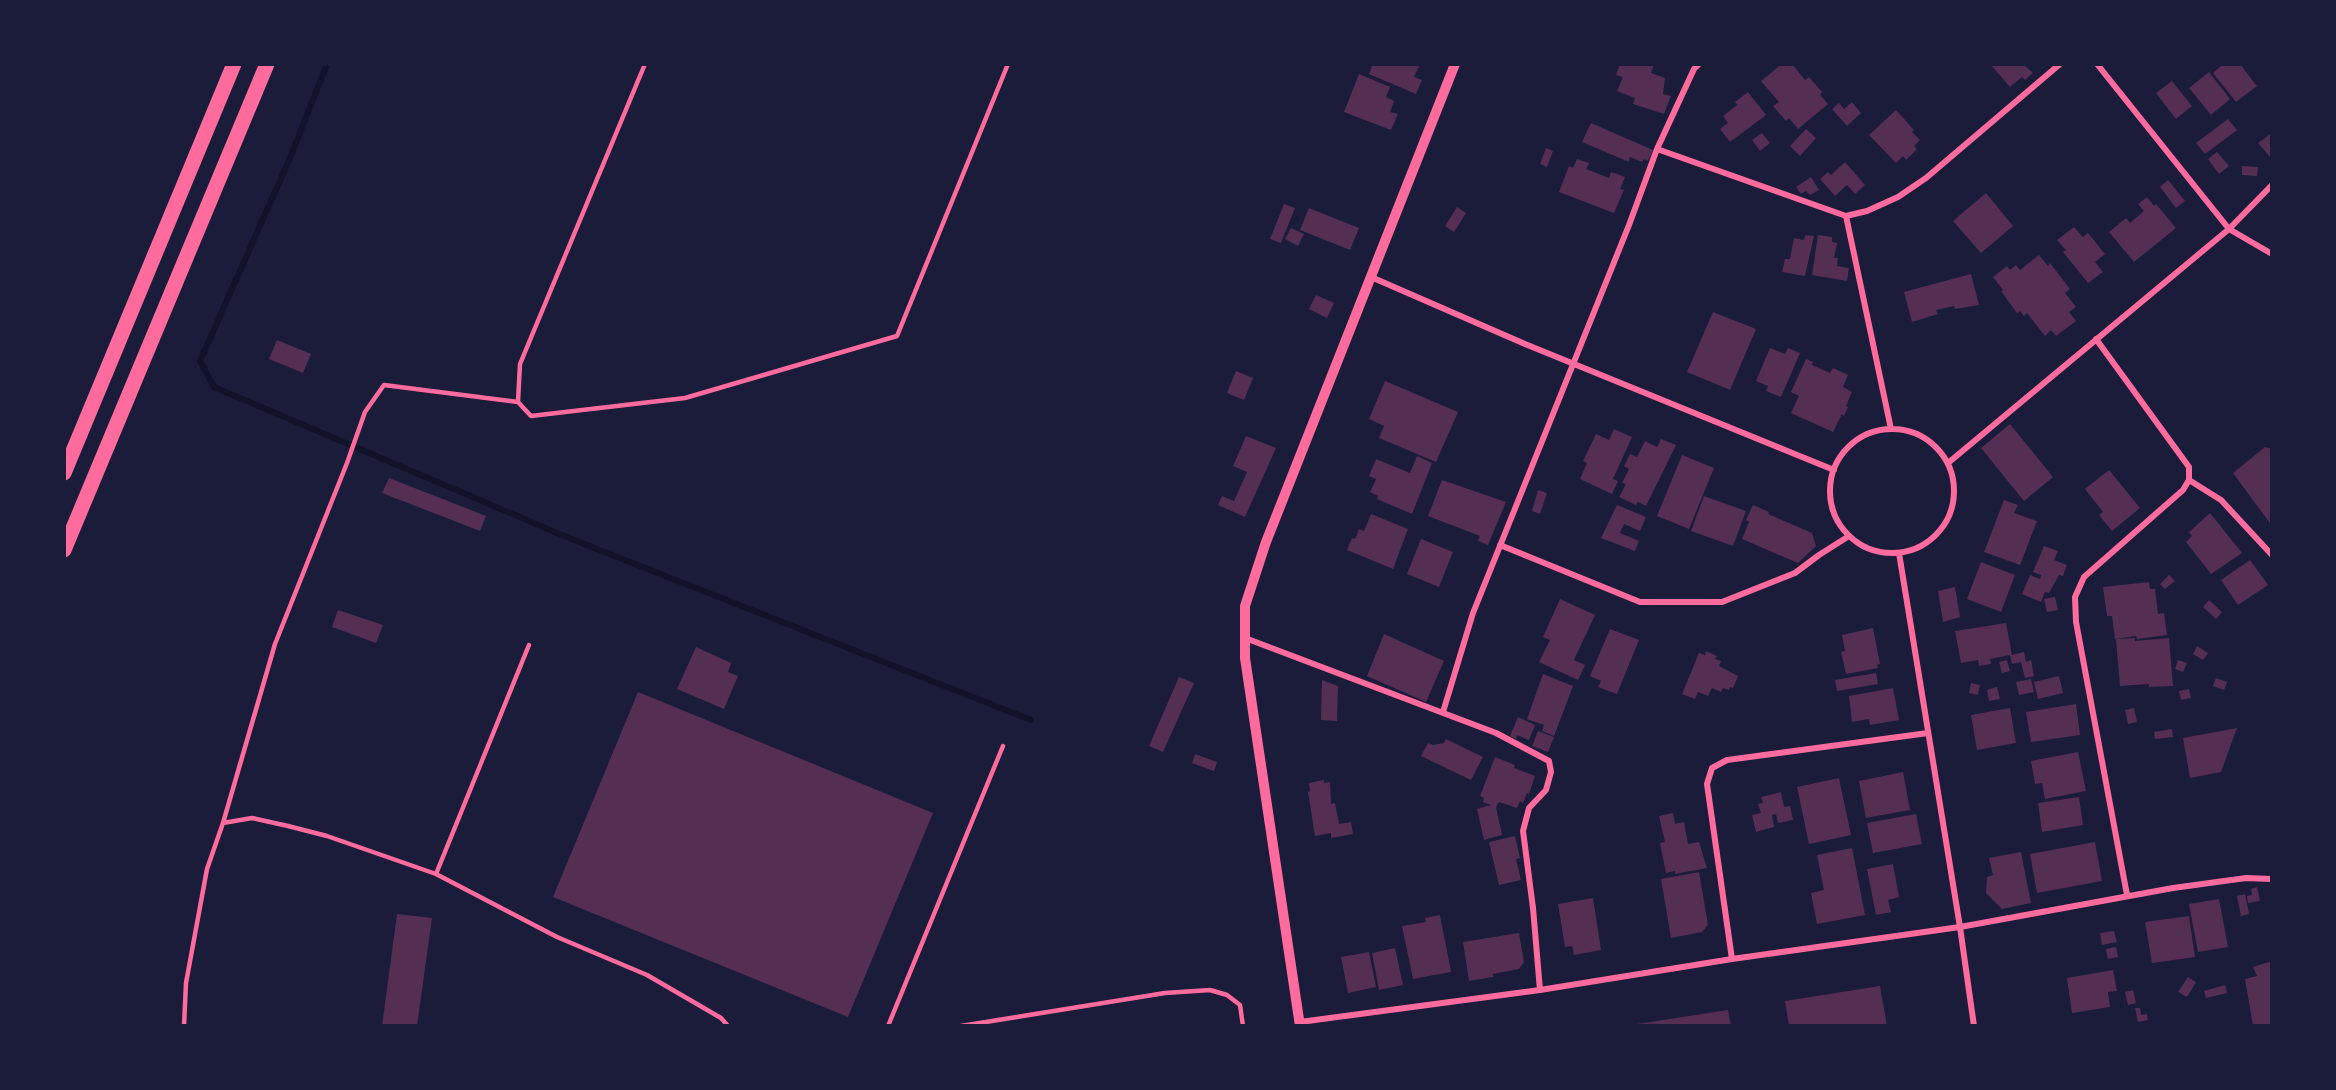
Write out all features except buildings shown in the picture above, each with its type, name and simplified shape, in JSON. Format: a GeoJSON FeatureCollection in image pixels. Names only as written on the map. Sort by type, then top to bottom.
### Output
{"type":"FeatureCollection","features":[{"type":"Feature","properties":{"kind":"main road"},"geometry":{"type":"LineString","coordinates":[[64,473],[234,64]]}},
{"type":"Feature","properties":{"kind":"main road"},"geometry":{"type":"LineString","coordinates":[[64,550],[267,64]]}},
{"type":"Feature","properties":{"kind":"street"},"geometry":{"type":"LineString","coordinates":[[1455,64],[1266,542],[1245,606],[1245,658],[1300,1024],[1960,927],[2127,895],[2246,878],[2271,879]]}},
{"type":"Feature","properties":{"kind":"street"},"geometry":{"type":"LineString","coordinates":[[1657,150],[1845,216],[1867,211],[1898,197],[1926,178],[2060,64]]}},
{"type":"Feature","properties":{"kind":"street"},"geometry":{"type":"LineString","coordinates":[[2097,64],[2229,229],[2271,254]]}},
{"type":"Feature","properties":{"kind":"street"},"geometry":{"type":"LineString","coordinates":[[1443,712],[1473,613],[1574,364],[1657,150],[1694,66]]}},
{"type":"Feature","properties":{"kind":"street"},"geometry":{"type":"LineString","coordinates":[[1948,463],[2229,229],[2271,185]]}},
{"type":"Feature","properties":{"kind":"street"},"geometry":{"type":"LineString","coordinates":[[1845,216],[1891,429]]}},
{"type":"Feature","properties":{"kind":"street"},"geometry":{"type":"LineString","coordinates":[[1371,277],[1574,364],[1834,470]]}},
{"type":"Feature","properties":{"kind":"street"},"geometry":{"type":"LineString","coordinates":[[2096,339],[2189,467],[2189,480],[2183,490],[2084,576],[2075,597],[2076,622],[2127,895]]}},
{"type":"Feature","properties":{"kind":"street"},"geometry":{"type":"LineString","coordinates":[[1891,429],[1908,431],[1938,448],[1948,463],[1953,479],[1954,496],[1947,520],[1931,540],[1915,549],[1899,553],[1872,550],[1849,536],[1838,522],[1831,506],[1830,488],[1834,470],[1842,454],[1856,441],[1872,432],[1891,429]]}},
{"type":"Feature","properties":{"kind":"street"},"geometry":{"type":"LineString","coordinates":[[2189,480],[2221,500],[2271,555]]}},
{"type":"Feature","properties":{"kind":"street"},"geometry":{"type":"LineString","coordinates":[[1500,544],[1640,602],[1722,602],[1795,573],[1849,536]]}},
{"type":"Feature","properties":{"kind":"street"},"geometry":{"type":"LineString","coordinates":[[1899,553],[1974,1026]]}},
{"type":"Feature","properties":{"kind":"street"},"geometry":{"type":"LineString","coordinates":[[1245,638],[1496,733],[1549,761],[1551,767],[1546,790],[1529,808],[1523,831],[1540,990]]}},
{"type":"Feature","properties":{"kind":"street"},"geometry":{"type":"LineString","coordinates":[[1732,959],[1707,784],[1712,768],[1727,760],[1928,733]]}},
{"type":"Feature","properties":{"kind":"lane"},"geometry":{"type":"LineString","coordinates":[[518,402],[520,364],[645,64]]}},
{"type":"Feature","properties":{"kind":"lane"},"geometry":{"type":"LineString","coordinates":[[184,1026],[186,983],[207,869],[223,823],[275,644],[347,463],[364,412],[384,385],[518,402],[531,416],[685,398],[897,336],[1008,64]]}},
{"type":"Feature","properties":{"kind":"lane"},"geometry":{"type":"LineString","coordinates":[[436,874],[529,645]]}},
{"type":"Feature","properties":{"kind":"lane"},"geometry":{"type":"LineString","coordinates":[[888,1026],[1003,746]]}},
{"type":"Feature","properties":{"kind":"lane"},"geometry":{"type":"LineString","coordinates":[[223,823],[252,818],[288,825],[327,836],[436,874],[557,937],[647,975],[721,1018],[728,1026]]}},
{"type":"Feature","properties":{"kind":"lane"},"geometry":{"type":"LineString","coordinates":[[961,1026],[1165,993],[1210,990],[1227,995],[1240,1005],[1243,1026]]}},
{"type":"Feature","properties":{"kind":"waterway"},"geometry":{"type":"LineString","coordinates":[[327,64],[290,158],[200,361],[214,387],[569,538],[1031,720]]}}]}
